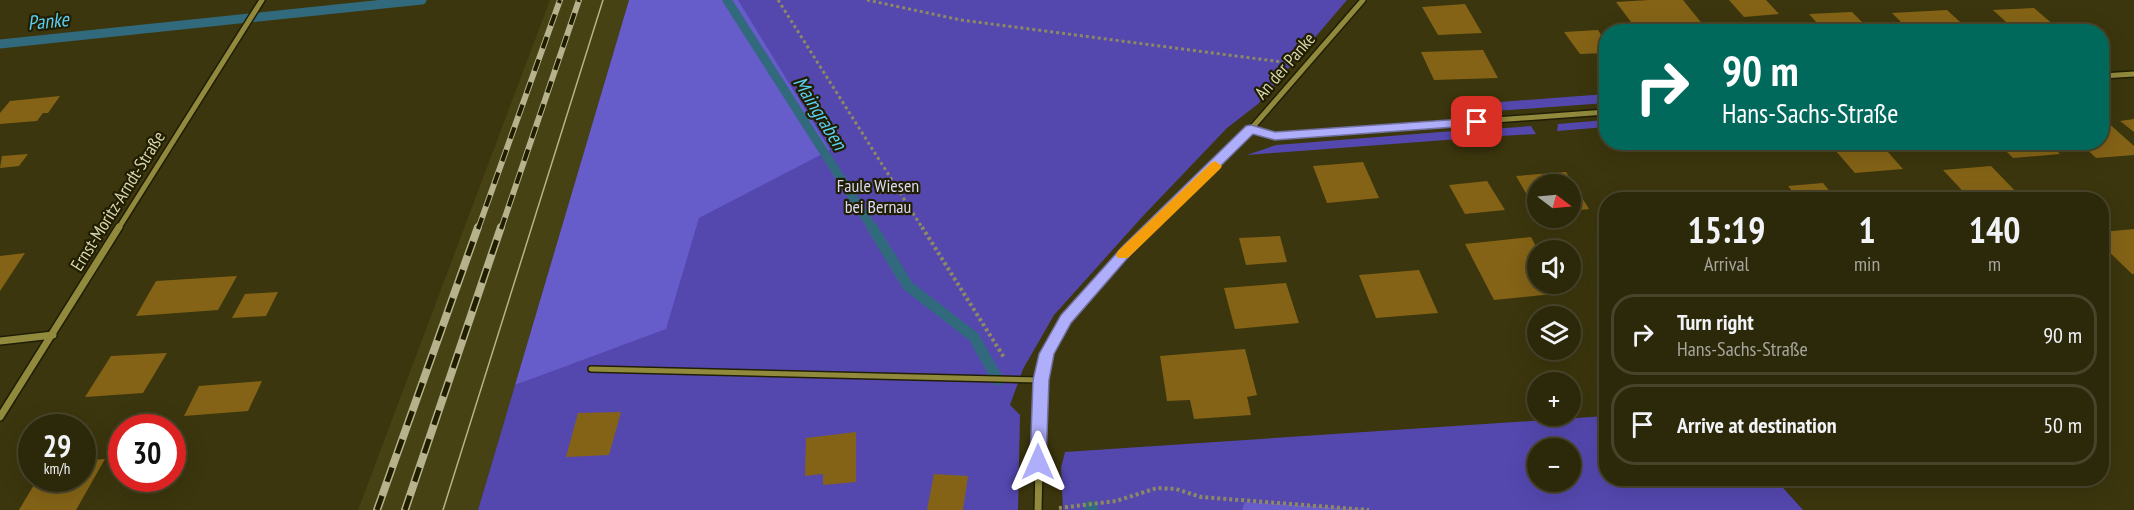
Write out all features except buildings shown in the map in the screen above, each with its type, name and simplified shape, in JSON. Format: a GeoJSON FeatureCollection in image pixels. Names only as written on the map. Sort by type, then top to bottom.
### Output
{"type":"FeatureCollection","features":[{"type":"Feature","properties":{"kind":"street","name":"Ernst-Moritz-Arndt-Straße"},"geometry":{"type":"LineString","coordinates":[[0,417],[262,0]]}},
{"type":"Feature","properties":{"kind":"street","name":"An der Panke"},"geometry":{"type":"LineString","coordinates":[[1038,510],[1038,414],[1041,380],[1047,354],[1066,319],[1128,250],[1251,129],[1363,0]]}},
{"type":"Feature","properties":{"kind":"street"},"geometry":{"type":"LineString","coordinates":[[2109,76],[2134,74]]}},
{"type":"Feature","properties":{"kind":"street"},"geometry":{"type":"LineString","coordinates":[[1251,129],[1275,136],[1599,113]]}},
{"type":"Feature","properties":{"kind":"street"},"geometry":{"type":"LineString","coordinates":[[0,340],[53,335]]}},
{"type":"Feature","properties":{"kind":"lane"},"geometry":{"type":"LineString","coordinates":[[591,369],[1041,380]]}},
{"type":"Feature","properties":{"kind":"path"},"geometry":{"type":"LineString","coordinates":[[778,0],[1018,380]]}},
{"type":"Feature","properties":{"kind":"path"},"geometry":{"type":"LineString","coordinates":[[867,0],[961,20],[1278,60],[1302,70]]}},
{"type":"Feature","properties":{"kind":"path"},"geometry":{"type":"LineString","coordinates":[[1053,509],[1116,501],[1157,488],[1176,489],[1202,497],[1369,510]]}},
{"type":"Feature","properties":{"kind":"shaded area"},"geometry":{"type":"Polygon","coordinates":[[[550,0],[629,0],[478,510],[358,510],[550,0]]]}},
{"type":"Feature","properties":{"kind":"shaded area"},"geometry":{"type":"Polygon","coordinates":[[[629,0],[738,0],[830,150],[699,218],[666,329],[515,385],[629,0]]]}},
{"type":"Feature","properties":{"kind":"shaded area"},"geometry":{"type":"Polygon","coordinates":[[[1245,502],[1369,510],[1242,510],[1245,502]]]}},
{"type":"Feature","properties":{"kind":"green space","name":"Faule Wiesen bei Bernau"},"geometry":{"type":"Polygon","coordinates":[[[634,0],[1347,0],[1258,104],[1227,128],[1143,216],[1054,315],[1023,369],[1010,405],[1020,415],[1018,510],[478,510],[515,385],[535,377],[634,0]]]}},
{"type":"Feature","properties":{"kind":"green space"},"geometry":{"type":"Polygon","coordinates":[[[1599,95],[1599,104],[1468,113],[1462,105],[1599,95]]]}},
{"type":"Feature","properties":{"kind":"green space"},"geometry":{"type":"Polygon","coordinates":[[[1599,121],[1599,128],[1557,131],[1558,124],[1599,121]]]}},
{"type":"Feature","properties":{"kind":"green space"},"geometry":{"type":"Polygon","coordinates":[[[1531,126],[1536,134],[1482,137],[1480,130],[1531,126]]]}},
{"type":"Feature","properties":{"kind":"green space"},"geometry":{"type":"Polygon","coordinates":[[[1454,131],[1459,139],[1247,155],[1276,145],[1454,131]]]}},
{"type":"Feature","properties":{"kind":"green space"},"geometry":{"type":"Polygon","coordinates":[[[1599,416],[1599,486],[1781,486],[1803,510],[1063,510],[1061,468],[1065,452],[1527,421],[1527,426],[1581,426],[1581,418],[1599,416]]]}},
{"type":"Feature","properties":{"kind":"waterway","name":"Panke"},"geometry":{"type":"LineString","coordinates":[[0,44],[422,0]]}},
{"type":"Feature","properties":{"kind":"waterway","name":"Maingraben"},"geometry":{"type":"LineString","coordinates":[[727,0],[873,229]]}},
{"type":"Feature","properties":{"kind":"waterway","name":"Maingraben"},"geometry":{"type":"LineString","coordinates":[[872,227],[908,286],[974,337],[998,380]]}},
{"type":"Feature","properties":{"kind":"waterway","name":"Maingraben"},"geometry":{"type":"LineString","coordinates":[[1090,506],[1093,510]]}},
{"type":"Feature","properties":{"kind":"tram line"},"geometry":{"type":"LineString","coordinates":[[443,510],[603,0]]}},
{"type":"Feature","properties":{"kind":"railway"},"geometry":{"type":"LineString","coordinates":[[478,229],[560,0]]}},
{"type":"Feature","properties":{"kind":"railway"},"geometry":{"type":"LineString","coordinates":[[501,229],[579,0]]}},
{"type":"Feature","properties":{"kind":"railway"},"geometry":{"type":"LineString","coordinates":[[377,510],[478,227]]}},
{"type":"Feature","properties":{"kind":"railway"},"geometry":{"type":"LineString","coordinates":[[405,510],[501,227]]}},
{"type":"Feature","properties":{"kind":"slow traffic"},"geometry":{"type":"LineString","coordinates":[[1123,255],[1215,166]]}},
{"type":"Feature","properties":{"kind":"route"},"geometry":{"type":"LineString","coordinates":[[1038,462],[1041,380],[1047,354],[1066,319],[1128,250],[1251,129],[1275,136],[1477,122]]}}]}
